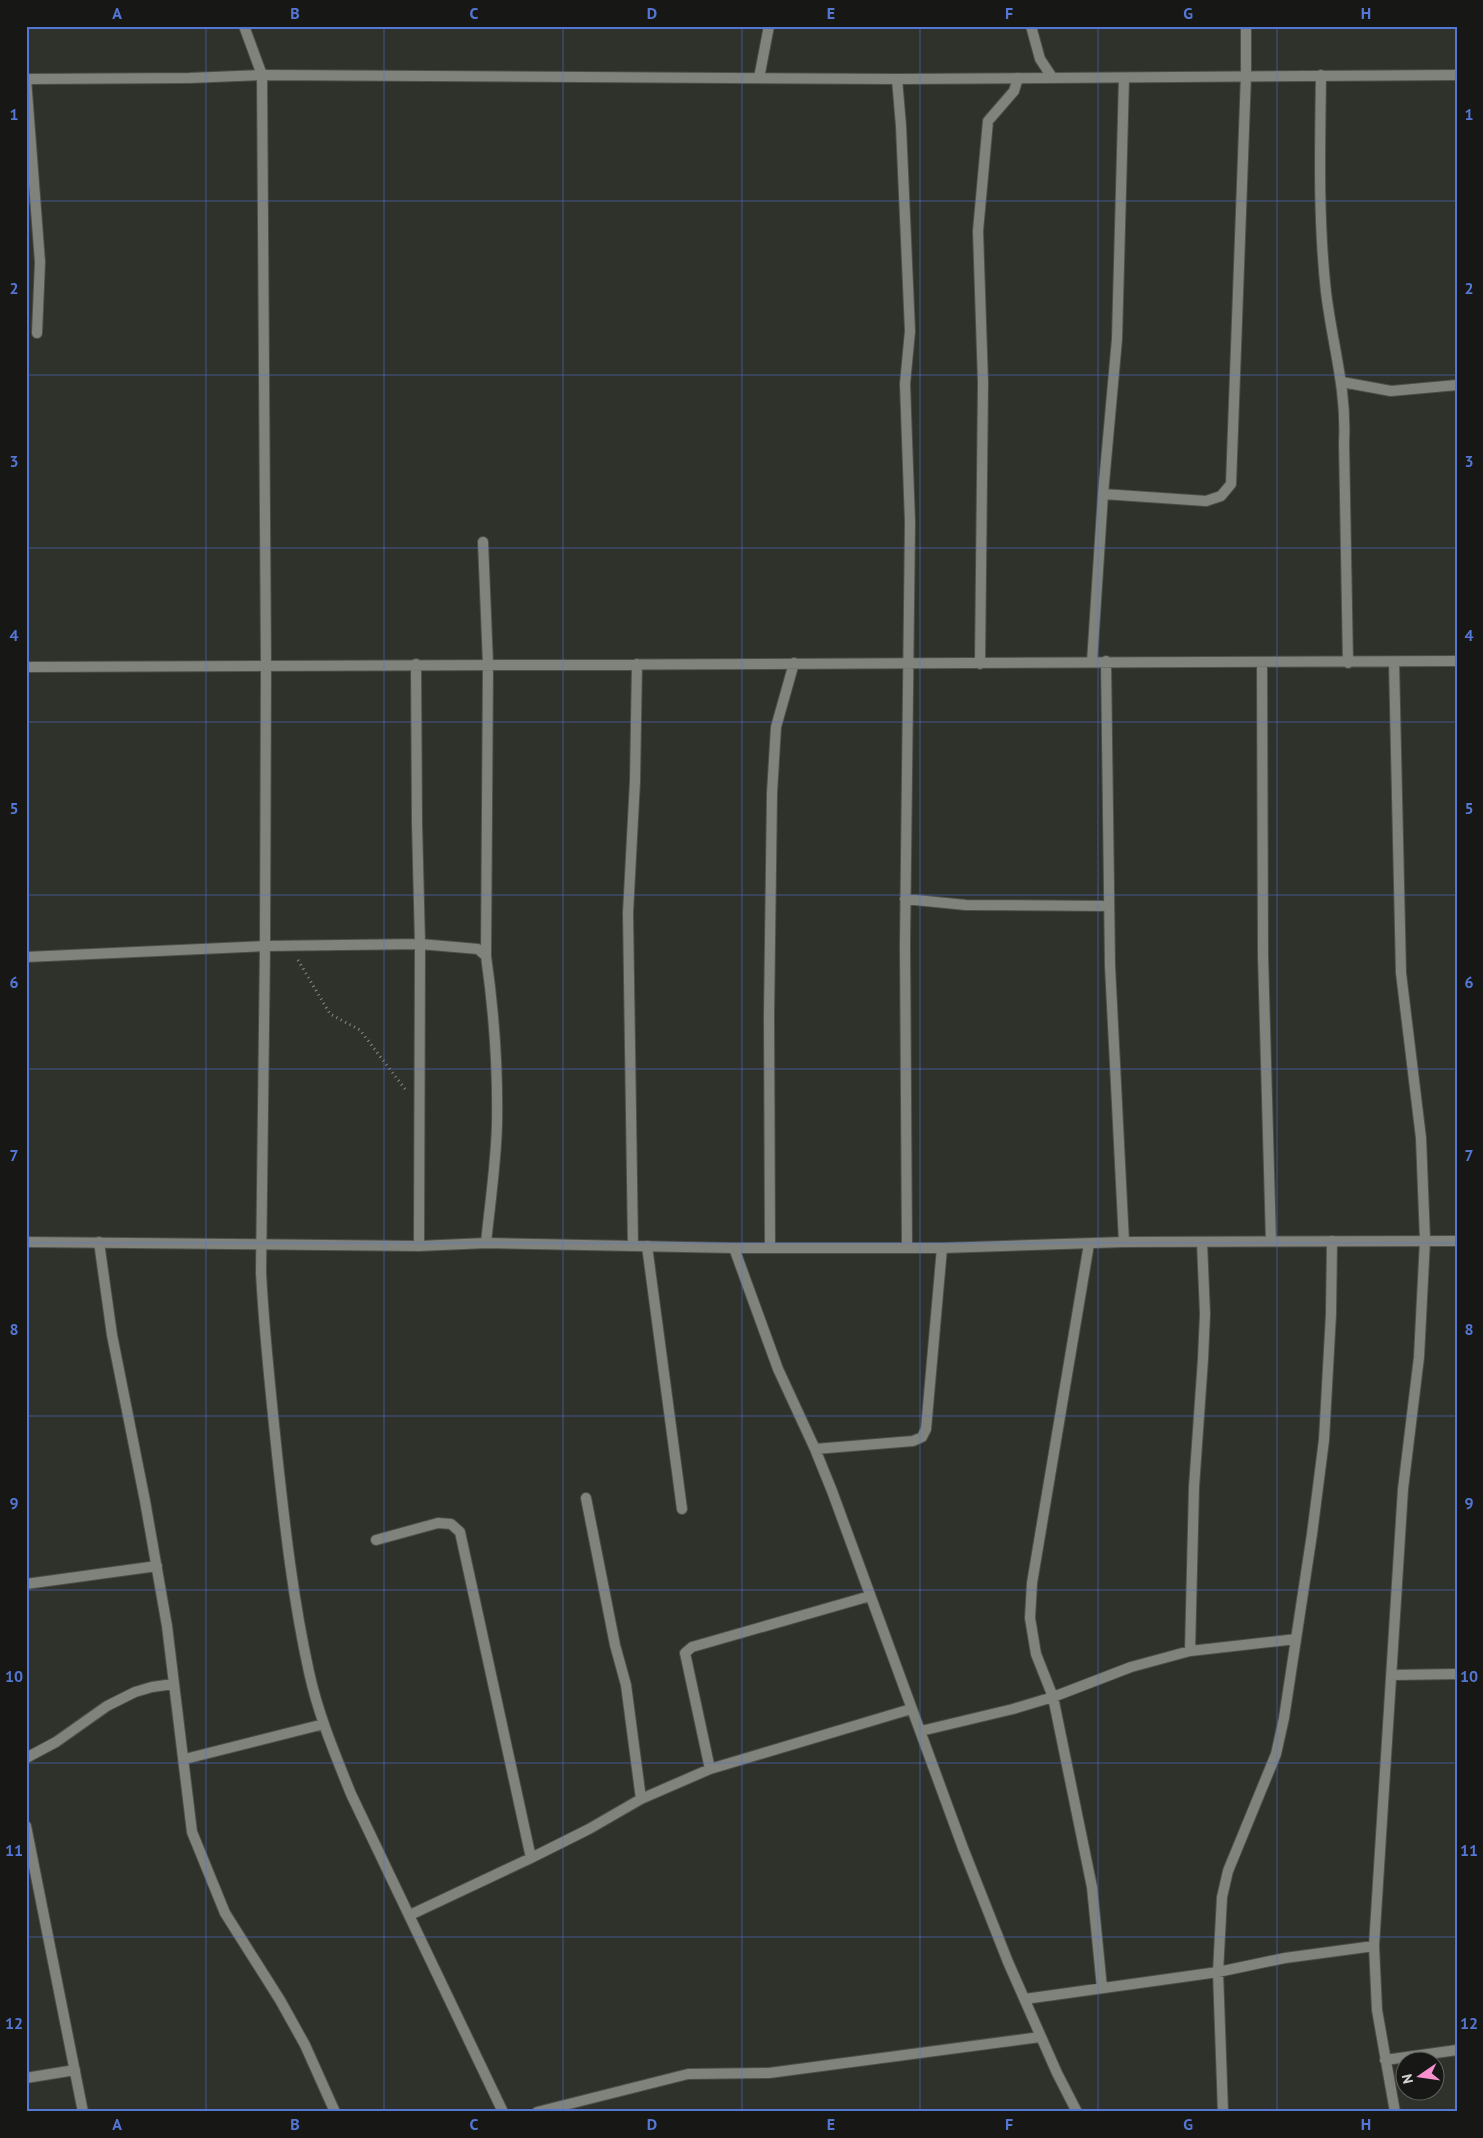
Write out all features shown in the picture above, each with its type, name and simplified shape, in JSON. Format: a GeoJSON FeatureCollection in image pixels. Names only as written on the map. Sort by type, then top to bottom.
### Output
{"type":"FeatureCollection","features":[{"type":"Feature","properties":{"kind":"street"},"geometry":{"type":"LineString","coordinates":[[244,26],[262,75],[266,666],[261,1244],[263,1320],[289,1559],[309,1673],[324,1724],[352,1794],[503,2112]]}},
{"type":"Feature","properties":{"kind":"street"},"geometry":{"type":"LineString","coordinates":[[759,78],[770,26]]}},
{"type":"Feature","properties":{"kind":"street"},"geometry":{"type":"LineString","coordinates":[[1031,26],[1040,59],[1052,77]]}},
{"type":"Feature","properties":{"kind":"street"},"geometry":{"type":"LineString","coordinates":[[1103,494],[1206,501],[1221,496],[1231,484],[1246,75],[1246,26]]}},
{"type":"Feature","properties":{"kind":"street"},"geometry":{"type":"LineString","coordinates":[[37,333],[40,262],[26,79],[189,78],[262,75],[897,79],[1457,74]]}},
{"type":"Feature","properties":{"kind":"street"},"geometry":{"type":"LineString","coordinates":[[1321,75],[1319,208],[1326,291],[1333,343],[1342,382],[1345,416],[1348,663]]}},
{"type":"Feature","properties":{"kind":"street"},"geometry":{"type":"LineString","coordinates":[[980,664],[983,383],[978,231],[988,121],[1014,91],[1018,78]]}},
{"type":"Feature","properties":{"kind":"street"},"geometry":{"type":"LineString","coordinates":[[1092,662],[1103,494],[1117,339],[1124,78]]}},
{"type":"Feature","properties":{"kind":"street"},"geometry":{"type":"LineString","coordinates":[[897,79],[901,126],[910,331],[905,384],[910,522],[905,899],[907,1248]]}},
{"type":"Feature","properties":{"kind":"street"},"geometry":{"type":"LineString","coordinates":[[1342,382],[1391,391],[1457,386]]}},
{"type":"Feature","properties":{"kind":"street"},"geometry":{"type":"LineString","coordinates":[[483,542],[488,664],[486,956],[492,998],[497,1125],[486,1243]]}},
{"type":"Feature","properties":{"kind":"street"},"geometry":{"type":"LineString","coordinates":[[26,667],[416,664],[1348,663],[1457,661]]}},
{"type":"Feature","properties":{"kind":"street"},"geometry":{"type":"LineString","coordinates":[[1106,662],[1110,966],[1124,1242]]}},
{"type":"Feature","properties":{"kind":"street"},"geometry":{"type":"LineString","coordinates":[[1262,662],[1263,956],[1271,1241]]}},
{"type":"Feature","properties":{"kind":"street"},"geometry":{"type":"LineString","coordinates":[[1394,662],[1401,973],[1421,1138],[1425,1240],[1419,1357],[1403,1489],[1374,1946],[1377,2010],[1395,2112]]}},
{"type":"Feature","properties":{"kind":"street"},"geometry":{"type":"LineString","coordinates":[[770,1248],[769,1016],[772,793],[776,727],[794,663]]}},
{"type":"Feature","properties":{"kind":"street"},"geometry":{"type":"LineString","coordinates":[[416,664],[420,944],[419,1246]]}},
{"type":"Feature","properties":{"kind":"street"},"geometry":{"type":"LineString","coordinates":[[633,1246],[628,913],[635,782],[637,664]]}},
{"type":"Feature","properties":{"kind":"street"},"geometry":{"type":"LineString","coordinates":[[905,899],[966,905],[1110,906]]}},
{"type":"Feature","properties":{"kind":"street"},"geometry":{"type":"LineString","coordinates":[[26,957],[265,946],[420,944],[478,949],[486,956]]}},
{"type":"Feature","properties":{"kind":"street"},"geometry":{"type":"LineString","coordinates":[[1223,2112],[1218,1972],[1222,1897],[1228,1871],[1276,1754],[1296,1639],[1324,1440],[1330,1333],[1332,1241]]}},
{"type":"Feature","properties":{"kind":"street"},"geometry":{"type":"LineString","coordinates":[[26,1242],[419,1246],[486,1243],[734,1248],[942,1248],[1124,1242],[1457,1241]]}},
{"type":"Feature","properties":{"kind":"street"},"geometry":{"type":"LineString","coordinates":[[99,1242],[112,1336],[167,1626],[192,1832],[225,1912],[280,2000],[305,2045],[335,2112]]}},
{"type":"Feature","properties":{"kind":"street"},"geometry":{"type":"LineString","coordinates":[[1190,1651],[1194,1487],[1205,1314],[1202,1242]]}},
{"type":"Feature","properties":{"kind":"street"},"geometry":{"type":"LineString","coordinates":[[1089,1244],[1032,1583],[1030,1618],[1036,1654],[1053,1697],[1092,1887],[1102,1988]]}},
{"type":"Feature","properties":{"kind":"street"},"geometry":{"type":"LineString","coordinates":[[647,1246],[682,1509]]}},
{"type":"Feature","properties":{"kind":"street"},"geometry":{"type":"LineString","coordinates":[[734,1248],[778,1369],[815,1449],[911,1709],[921,1731],[962,1848],[1040,2037],[1076,2112]]}},
{"type":"Feature","properties":{"kind":"street"},"geometry":{"type":"LineString","coordinates":[[815,1449],[913,1441],[922,1437],[926,1429],[942,1248]]}},
{"type":"Feature","properties":{"kind":"street"},"geometry":{"type":"LineString","coordinates":[[586,1498],[615,1645],[626,1685],[641,1799]]}},
{"type":"Feature","properties":{"kind":"street"},"geometry":{"type":"LineString","coordinates":[[376,1540],[438,1523],[451,1524],[460,1532],[531,1858]]}},
{"type":"Feature","properties":{"kind":"street"},"geometry":{"type":"LineString","coordinates":[[26,1584],[157,1566]]}},
{"type":"Feature","properties":{"kind":"street"},"geometry":{"type":"LineString","coordinates":[[710,1769],[685,1654],[692,1647],[870,1596]]}},
{"type":"Feature","properties":{"kind":"street"},"geometry":{"type":"LineString","coordinates":[[921,1731],[1053,1697],[1131,1667],[1190,1651],[1296,1639]]}},
{"type":"Feature","properties":{"kind":"street"},"geometry":{"type":"LineString","coordinates":[[1392,1676],[1457,1674]]}},
{"type":"Feature","properties":{"kind":"street"},"geometry":{"type":"LineString","coordinates":[[26,1758],[56,1742],[87,1719],[128,1696],[152,1687],[173,1684]]}},
{"type":"Feature","properties":{"kind":"street"},"geometry":{"type":"LineString","coordinates":[[410,1916],[531,1858],[641,1799],[710,1769],[911,1709]]}},
{"type":"Feature","properties":{"kind":"street"},"geometry":{"type":"LineString","coordinates":[[184,1759],[324,1724]]}},
{"type":"Feature","properties":{"kind":"street"},"geometry":{"type":"LineString","coordinates":[[26,1826],[83,2112]]}},
{"type":"Feature","properties":{"kind":"street"},"geometry":{"type":"LineString","coordinates":[[1025,1999],[1218,1972],[1285,1958],[1374,1946]]}},
{"type":"Feature","properties":{"kind":"street"},"geometry":{"type":"LineString","coordinates":[[537,2112],[688,2074],[769,2073],[1040,2037]]}},
{"type":"Feature","properties":{"kind":"street"},"geometry":{"type":"LineString","coordinates":[[1385,2060],[1457,2050]]}},
{"type":"Feature","properties":{"kind":"street"},"geometry":{"type":"LineString","coordinates":[[26,2078],[74,2070]]}},
{"type":"Feature","properties":{"kind":"path"},"geometry":{"type":"LineString","coordinates":[[290,946],[330,1014],[360,1030],[419,1110]]}}]}
